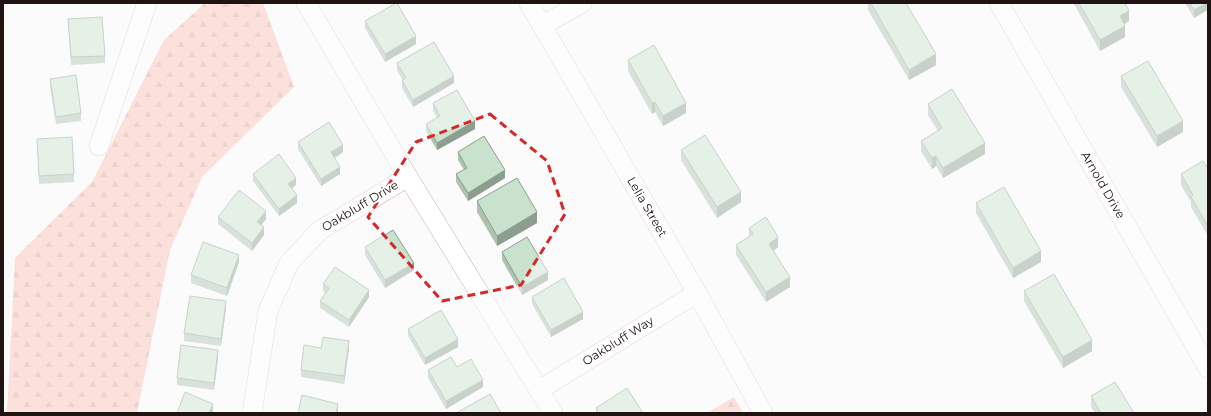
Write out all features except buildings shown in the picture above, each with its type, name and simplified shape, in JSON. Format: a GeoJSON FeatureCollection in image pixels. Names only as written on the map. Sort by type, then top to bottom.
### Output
{"type":"FeatureCollection","features":[{"type":"Feature","properties":{"kind":"street"},"geometry":{"type":"LineString","coordinates":[[99,146],[147,3]]}},
{"type":"Feature","properties":{"kind":"street","name":"Oakbluff Drive"},"geometry":{"type":"LineString","coordinates":[[306,3],[408,177],[553,413]]}},
{"type":"Feature","properties":{"kind":"street","name":"Lelia Street"},"geometry":{"type":"LineString","coordinates":[[529,3],[697,293],[763,413]]}},
{"type":"Feature","properties":{"kind":"street"},"geometry":{"type":"LineString","coordinates":[[542,25],[582,3]]}},
{"type":"Feature","properties":{"kind":"street","name":"Arnold Drive"},"geometry":{"type":"LineString","coordinates":[[998,3],[1208,368]]}},
{"type":"Feature","properties":{"kind":"street","name":"Oakbluff Drive"},"geometry":{"type":"LineString","coordinates":[[252,413],[268,311],[289,263],[319,231],[408,177]]}},
{"type":"Feature","properties":{"kind":"street","name":"Oakbluff Way"},"geometry":{"type":"LineString","coordinates":[[539,390],[697,293]]}},
{"type":"Feature","properties":{"kind":"highlighted area"},"geometry":{"type":"Polygon","coordinates":[[[490,114],[547,161],[565,214],[521,285],[442,301],[368,217],[416,142],[490,114]]]}},
{"type":"Feature","properties":{"kind":"green space"},"geometry":{"type":"Polygon","coordinates":[[[205,3],[263,3],[294,87],[202,177],[170,250],[137,413],[7,413],[15,258],[92,182],[164,40],[205,3]]]}},
{"type":"Feature","properties":{"kind":"green space"},"geometry":{"type":"Polygon","coordinates":[[[734,397],[743,413],[707,413],[734,397]]]}}]}
